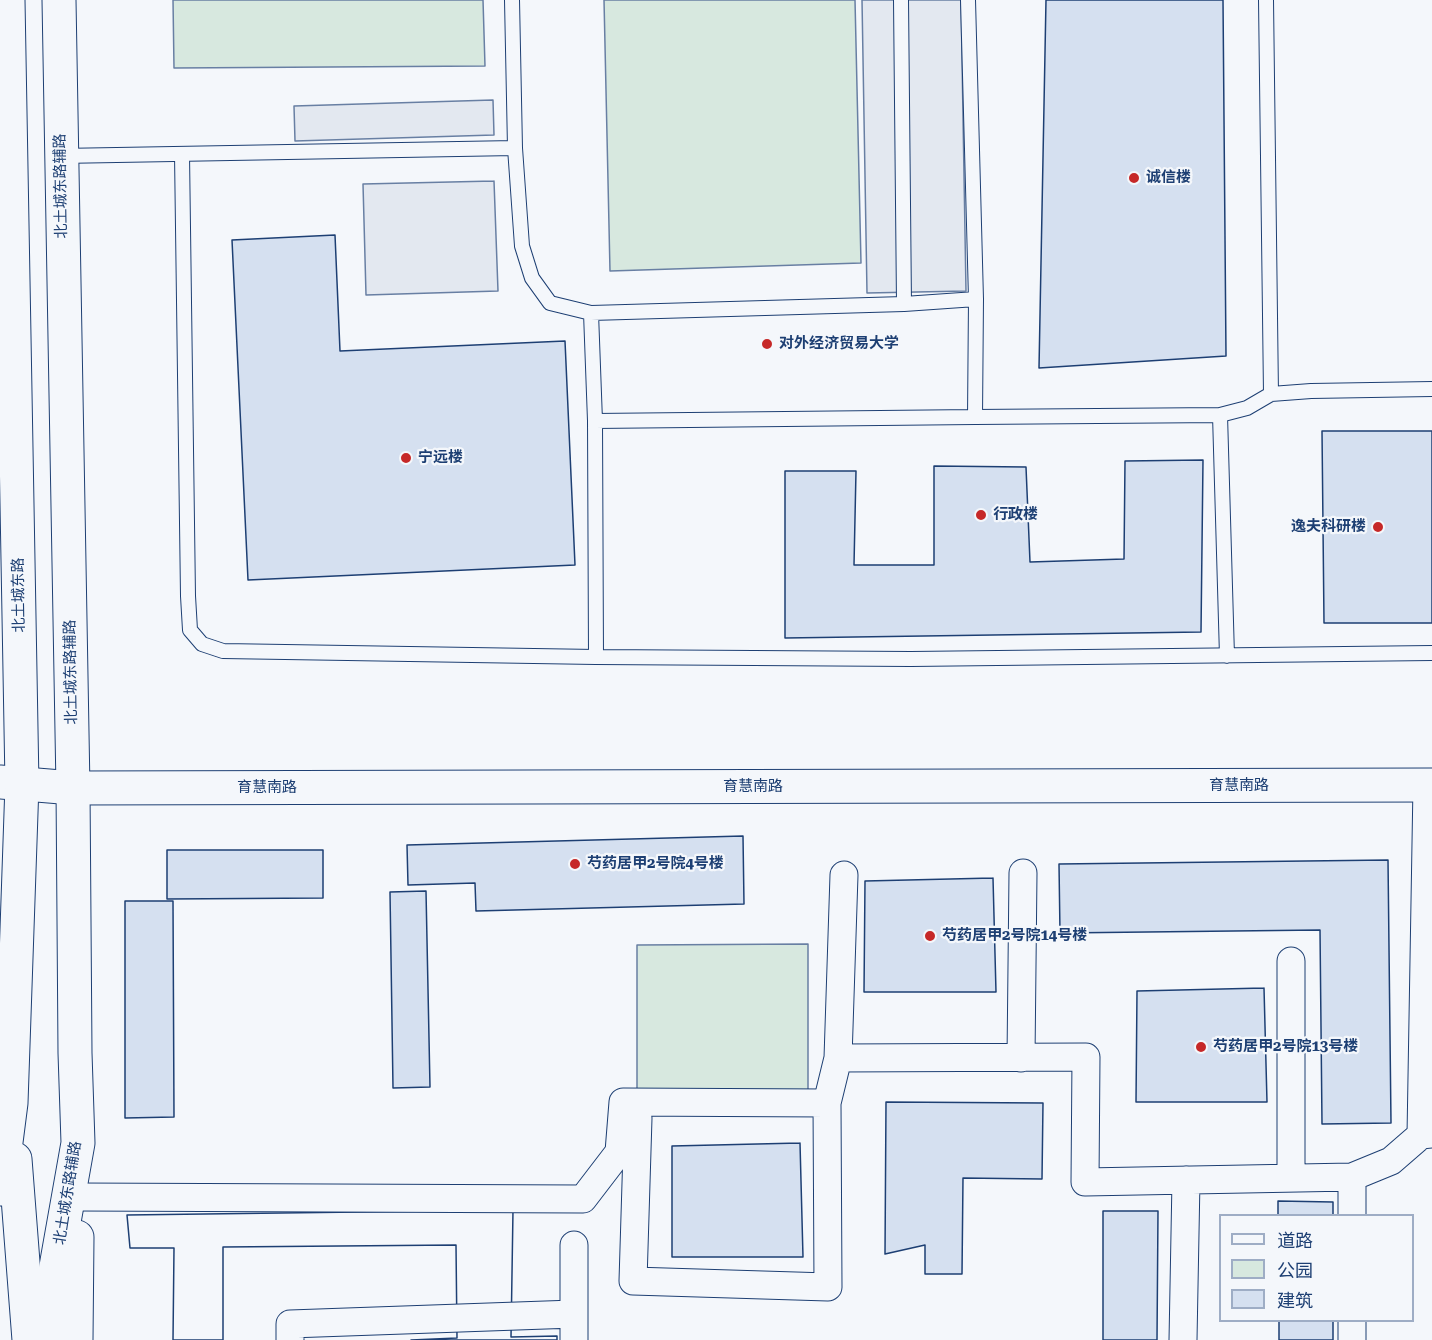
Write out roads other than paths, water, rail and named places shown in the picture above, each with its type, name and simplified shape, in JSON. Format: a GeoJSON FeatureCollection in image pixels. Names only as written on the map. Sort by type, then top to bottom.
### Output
{"type":"FeatureCollection","features":[{"type":"Feature","properties":{"kind":"street","name":"北土城东路"},"geometry":{"type":"LineString","coordinates":[[0,1189],[11,1103],[8,0]]}},
{"type":"Feature","properties":{"kind":"street","name":"北土城东路辅路"},"geometry":{"type":"LineString","coordinates":[[43,1340],[78,1143],[59,0]]}},
{"type":"Feature","properties":{"kind":"street","name":"育慧南路"},"geometry":{"type":"LineString","coordinates":[[11,783],[73,788],[1430,785]]}},
{"type":"Feature","properties":{"kind":"street"},"geometry":{"type":"LineString","coordinates":[[838,1058],[1086,1057],[1085,1182],[1352,1177],[1391,1161],[1426,1135],[1430,785]]}},
{"type":"Feature","properties":{"kind":"street"},"geometry":{"type":"LineString","coordinates":[[1021,1058],[1023,873]]}},
{"type":"Feature","properties":{"kind":"street"},"geometry":{"type":"LineString","coordinates":[[639,1102],[633,1281],[828,1287],[826,1102],[838,1058],[844,875]]}},
{"type":"Feature","properties":{"kind":"street"},"geometry":{"type":"LineString","coordinates":[[1291,961],[1291,1178]]}},
{"type":"Feature","properties":{"kind":"street"},"geometry":{"type":"LineString","coordinates":[[77,1197],[583,1199],[619,1152],[623,1102],[826,1102]]}},
{"type":"Feature","properties":{"kind":"street"},"geometry":{"type":"LineString","coordinates":[[11,1103],[29,1340]]}},
{"type":"Feature","properties":{"kind":"street"},"geometry":{"type":"LineString","coordinates":[[76,1340],[78,1143]]}},
{"type":"Feature","properties":{"kind":"street"},"geometry":{"type":"LineString","coordinates":[[1352,1177],[1352,1214]]}},
{"type":"Feature","properties":{"kind":"street"},"geometry":{"type":"LineString","coordinates":[[1184,1340],[1186,1180]]}},
{"type":"Feature","properties":{"kind":"street"},"geometry":{"type":"LineString","coordinates":[[290,1340],[290,1324],[574,1327],[574,1245]]}},
{"type":"Feature","properties":{"kind":"street"},"geometry":{"type":"LineString","coordinates":[[1352,1322],[1352,1340]]}},
{"type":"Feature","properties":{"kind":"lane"},"geometry":{"type":"LineString","coordinates":[[512,0],[515,148],[522,246],[532,278],[550,303],[591,313],[976,300]]}},
{"type":"Feature","properties":{"kind":"lane"},"geometry":{"type":"LineString","coordinates":[[901,0],[904,304]]}},
{"type":"Feature","properties":{"kind":"lane"},"geometry":{"type":"LineString","coordinates":[[968,0],[976,300],[975,417]]}},
{"type":"Feature","properties":{"kind":"lane"},"geometry":{"type":"LineString","coordinates":[[1266,0],[1271,394]]}},
{"type":"Feature","properties":{"kind":"lane"},"geometry":{"type":"LineString","coordinates":[[60,156],[515,148]]}},
{"type":"Feature","properties":{"kind":"lane"},"geometry":{"type":"LineString","coordinates":[[182,154],[190,630],[202,644],[223,651],[596,657],[911,659],[1432,653]]}},
{"type":"Feature","properties":{"kind":"lane"},"geometry":{"type":"LineString","coordinates":[[591,313],[595,421],[596,657]]}},
{"type":"Feature","properties":{"kind":"lane"},"geometry":{"type":"LineString","coordinates":[[595,421],[1220,415],[1247,408],[1271,394],[1432,389]]}},
{"type":"Feature","properties":{"kind":"lane"},"geometry":{"type":"LineString","coordinates":[[1220,415],[1227,656]]}},
{"type":"Feature","properties":{"kind":"place","name":"诚信楼"},"geometry":{"type":"Point","coordinates":[1134,178]}},
{"type":"Feature","properties":{"kind":"place","name":"对外经济贸易大学"},"geometry":{"type":"Point","coordinates":[767,344]}},
{"type":"Feature","properties":{"kind":"place","name":"宁远楼"},"geometry":{"type":"Point","coordinates":[406,458]}},
{"type":"Feature","properties":{"kind":"place","name":"行政楼"},"geometry":{"type":"Point","coordinates":[981,515]}},
{"type":"Feature","properties":{"kind":"place","name":"逸夫科研楼"},"geometry":{"type":"Point","coordinates":[1378,527]}},
{"type":"Feature","properties":{"kind":"place","name":"芍药居甲2号院4号楼"},"geometry":{"type":"Point","coordinates":[575,864]}},
{"type":"Feature","properties":{"kind":"place","name":"芍药居甲2号院14号楼"},"geometry":{"type":"Point","coordinates":[930,936]}},
{"type":"Feature","properties":{"kind":"place","name":"芍药居甲2号院13号楼"},"geometry":{"type":"Point","coordinates":[1201,1047]}}]}
